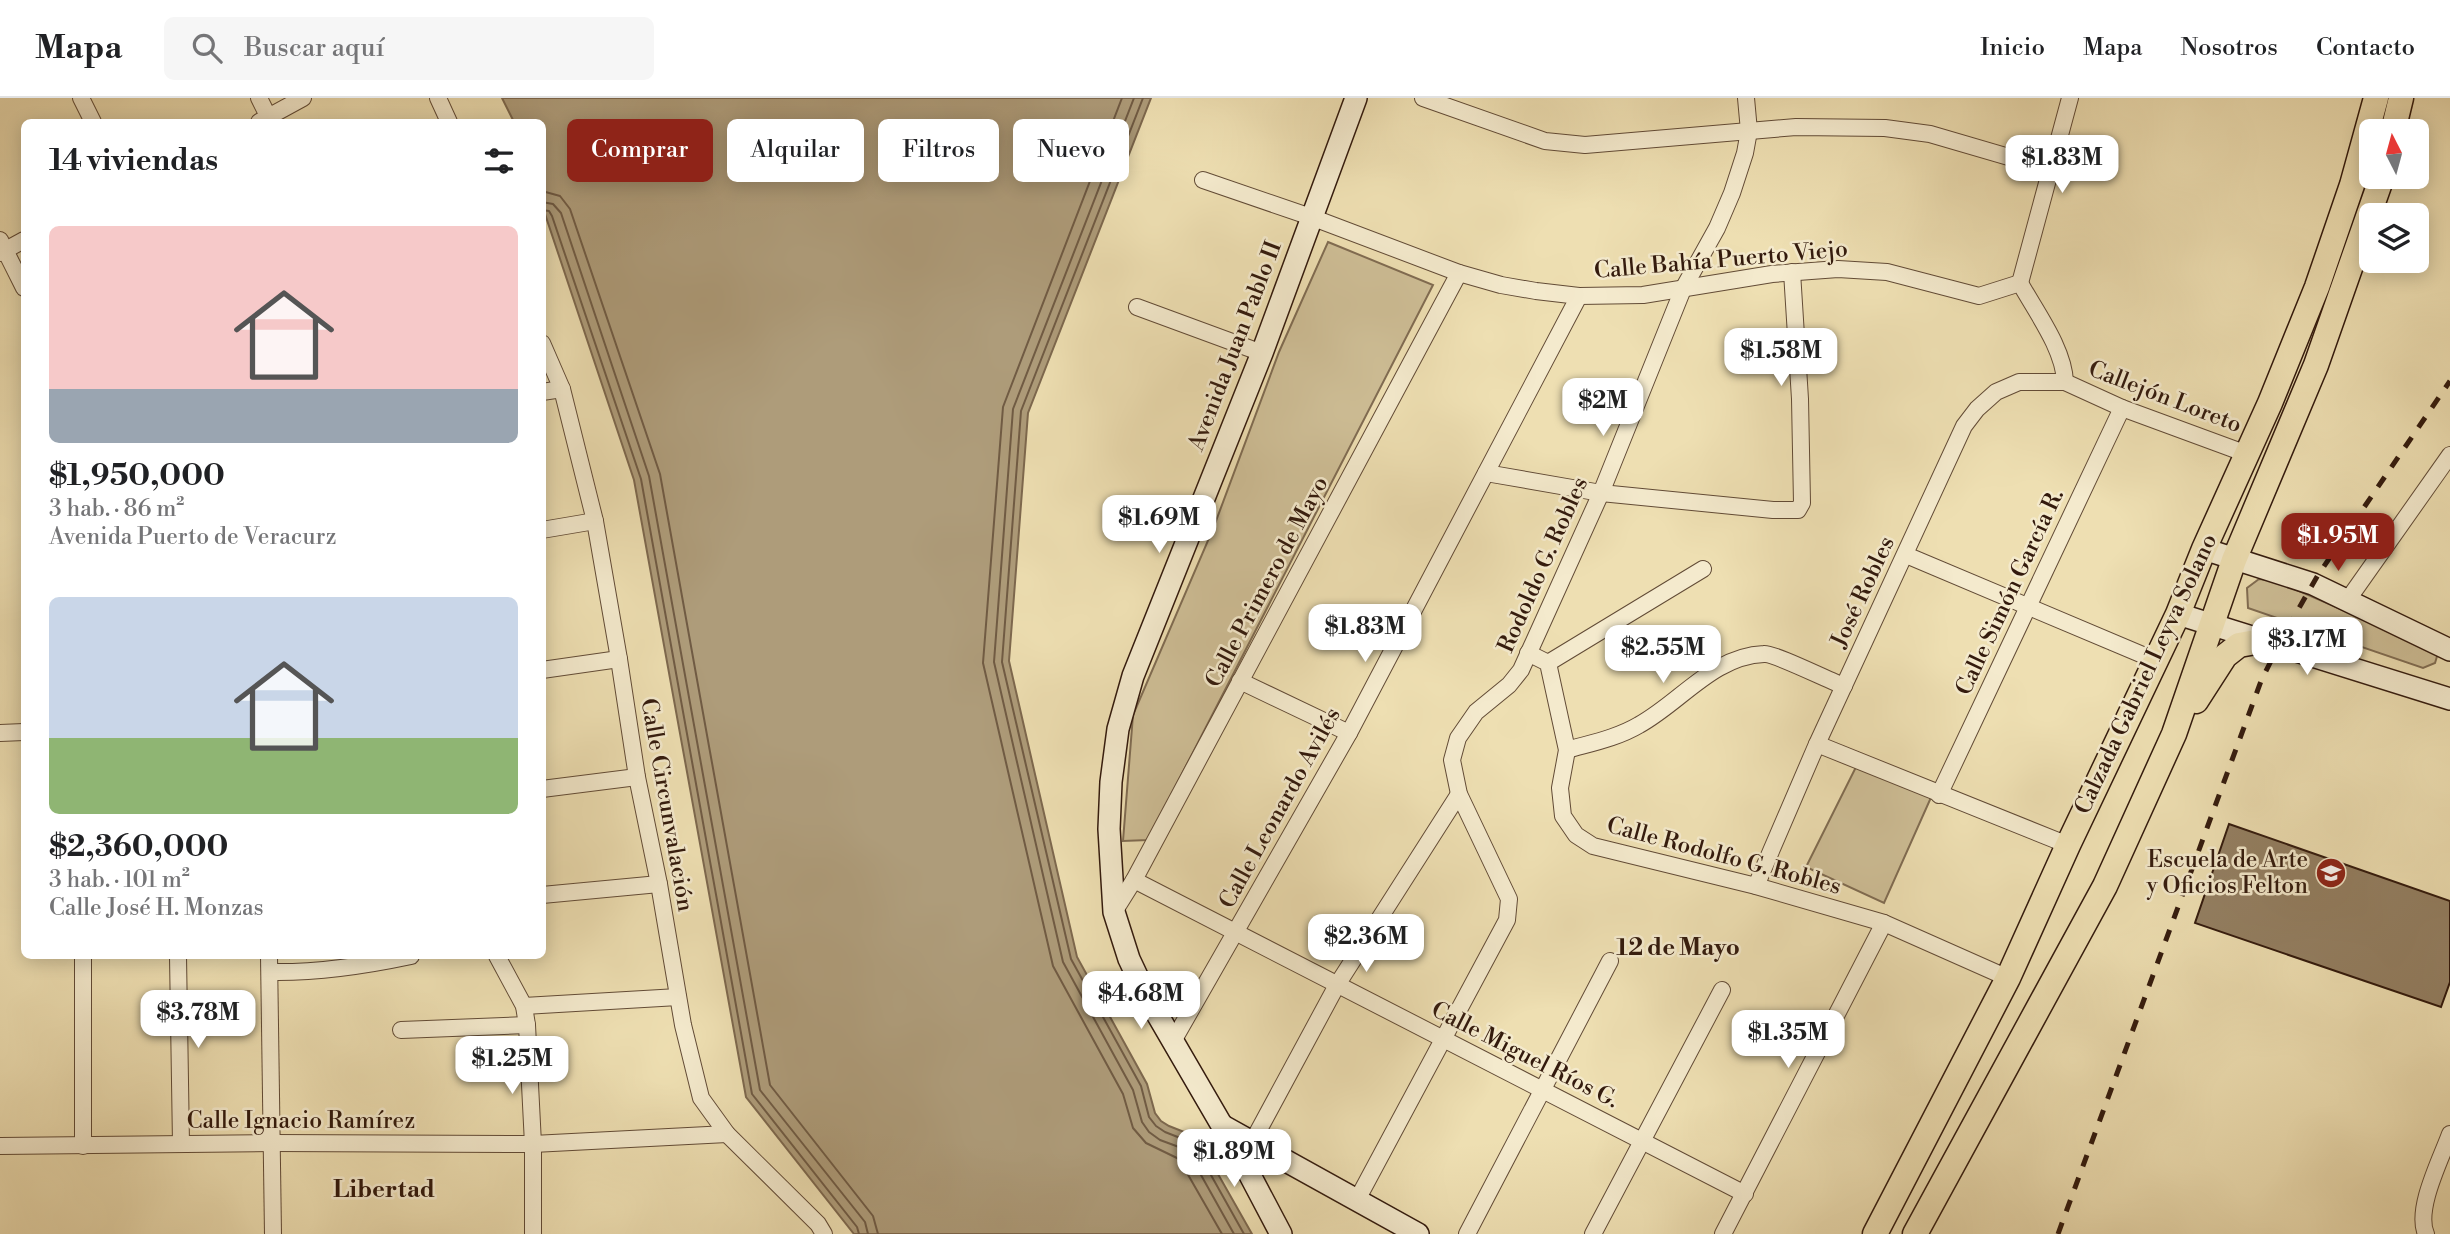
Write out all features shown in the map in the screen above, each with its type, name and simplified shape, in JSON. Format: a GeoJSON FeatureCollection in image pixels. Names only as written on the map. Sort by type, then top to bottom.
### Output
{"type":"FeatureCollection","features":[{"type":"Feature","properties":{"kind":"main road","name":"Avenida Juan Pablo II"},"geometry":{"type":"LineString","coordinates":[[1281,1234],[1247,1151],[1221,1125],[1172,1043],[1129,959],[1114,912],[1109,830],[1111,782],[1118,729],[1133,676],[1262,354],[1356,98]]}},
{"type":"Feature","properties":{"kind":"main road","name":"Calzada Gabriel Leyva Solano"},"geometry":{"type":"LineString","coordinates":[[1875,1234],[2008,978],[2178,614],[2204,548],[2270,403],[2316,287],[2352,185],[2376,98]]}},
{"type":"Feature","properties":{"kind":"main road"},"geometry":{"type":"LineString","coordinates":[[2396,119],[2401,98]]}},
{"type":"Feature","properties":{"kind":"main road","name":"Calzada Gabriel Leyva Solano"},"geometry":{"type":"LineString","coordinates":[[1915,1234],[2105,886],[2174,734],[2234,560],[2316,365],[2378,189]]}},
{"type":"Feature","properties":{"kind":"main road"},"geometry":{"type":"LineString","coordinates":[[2204,548],[2313,584],[2450,650]]}},
{"type":"Feature","properties":{"kind":"main road"},"geometry":{"type":"LineString","coordinates":[[2178,614],[2450,699]]}},
{"type":"Feature","properties":{"kind":"main road"},"geometry":{"type":"LineString","coordinates":[[2174,734],[2225,656],[2239,645],[2261,641]]}},
{"type":"Feature","properties":{"kind":"main road"},"geometry":{"type":"LineString","coordinates":[[1247,1151],[1357,1200],[1418,1234]]}},
{"type":"Feature","properties":{"kind":"street"},"geometry":{"type":"LineString","coordinates":[[82,98],[92,119]]}},
{"type":"Feature","properties":{"kind":"street"},"geometry":{"type":"LineString","coordinates":[[259,98],[265,119]]}},
{"type":"Feature","properties":{"kind":"street"},"geometry":{"type":"LineString","coordinates":[[269,119],[303,98]]}},
{"type":"Feature","properties":{"kind":"street"},"geometry":{"type":"LineString","coordinates":[[438,98],[448,119]]}},
{"type":"Feature","properties":{"kind":"street"},"geometry":{"type":"LineString","coordinates":[[1423,98],[1545,141],[1585,145],[1613,144],[1796,127],[1885,128],[1930,134],[2050,169]]}},
{"type":"Feature","properties":{"kind":"street","name":"Rodoldo G. Robles"},"geometry":{"type":"LineString","coordinates":[[1459,794],[1452,760],[1458,738],[1476,712],[1509,685],[1521,670],[1601,493],[1683,289],[1717,228],[1732,192],[1749,131],[1746,98]]}},
{"type":"Feature","properties":{"kind":"street"},"geometry":{"type":"LineString","coordinates":[[2065,382],[2065,369],[2059,354],[2020,284],[2070,98]]}},
{"type":"Feature","properties":{"kind":"street","name":"Calle Bahía Puerto Viejo"},"geometry":{"type":"LineString","coordinates":[[1203,180],[1311,217],[1459,273],[1501,285],[1579,296],[1643,295],[1730,279],[1838,268],[1886,272],[1979,296],[2020,284]]}},
{"type":"Feature","properties":{"kind":"street"},"geometry":{"type":"LineString","coordinates":[[21,241],[2,248],[21,283]]}},
{"type":"Feature","properties":{"kind":"street"},"geometry":{"type":"LineString","coordinates":[[1486,473],[1601,493],[1794,511],[1802,503],[1800,399],[1792,272]]}},
{"type":"Feature","properties":{"kind":"street","name":"Calle Primero de Mayo"},"geometry":{"type":"LineString","coordinates":[[1114,912],[1134,880],[1459,273]]}},
{"type":"Feature","properties":{"kind":"street","name":"Calle Leonardo Avilés"},"geometry":{"type":"LineString","coordinates":[[1172,1043],[1349,733],[1579,296]]}},
{"type":"Feature","properties":{"kind":"street"},"geometry":{"type":"LineString","coordinates":[[1137,307],[1262,354]]}},
{"type":"Feature","properties":{"kind":"street","name":"Calle Circunvalación"},"geometry":{"type":"LineString","coordinates":[[546,352],[562,389],[595,522],[637,778],[659,884],[678,997],[701,1098],[727,1134],[818,1224],[824,1234]]}},
{"type":"Feature","properties":{"kind":"street","name":"José Robles"},"geometry":{"type":"LineString","coordinates":[[1756,886],[1817,744],[1964,426],[1977,409],[1996,392],[2019,382],[2065,382]]}},
{"type":"Feature","properties":{"kind":"street","name":"Callejón Loreto"},"geometry":{"type":"LineString","coordinates":[[2065,382],[2122,408],[2247,454]]}},
{"type":"Feature","properties":{"kind":"street"},"geometry":{"type":"LineString","coordinates":[[546,391],[562,389]]}},
{"type":"Feature","properties":{"kind":"street","name":"Calle Simón García R."},"geometry":{"type":"LineString","coordinates":[[1939,795],[2122,408]]}},
{"type":"Feature","properties":{"kind":"street"},"geometry":{"type":"LineString","coordinates":[[2347,601],[2450,455]]}},
{"type":"Feature","properties":{"kind":"street"},"geometry":{"type":"LineString","coordinates":[[546,529],[595,522]]}},
{"type":"Feature","properties":{"kind":"street"},"geometry":{"type":"LineString","coordinates":[[1906,555],[2157,661]]}},
{"type":"Feature","properties":{"kind":"street"},"geometry":{"type":"LineString","coordinates":[[1528,653],[1548,663],[1703,569]]}},
{"type":"Feature","properties":{"kind":"street"},"geometry":{"type":"LineString","coordinates":[[1567,750],[1638,726],[1720,667],[1766,653],[1844,686]]}},
{"type":"Feature","properties":{"kind":"street"},"geometry":{"type":"LineString","coordinates":[[546,669],[619,659]]}},
{"type":"Feature","properties":{"kind":"street","name":"Calle Rodolfo G. Robles"},"geometry":{"type":"LineString","coordinates":[[1548,663],[1567,750],[1560,788],[1563,816],[1576,835],[1593,846],[1756,886],[1884,923],[2008,978]]}},
{"type":"Feature","properties":{"kind":"street"},"geometry":{"type":"LineString","coordinates":[[1240,681],[1349,733]]}},
{"type":"Feature","properties":{"kind":"street"},"geometry":{"type":"LineString","coordinates":[[0,733],[21,732]]}},
{"type":"Feature","properties":{"kind":"street"},"geometry":{"type":"LineString","coordinates":[[1817,744],[2068,845]]}},
{"type":"Feature","properties":{"kind":"street"},"geometry":{"type":"LineString","coordinates":[[546,789],[637,778]]}},
{"type":"Feature","properties":{"kind":"street"},"geometry":{"type":"LineString","coordinates":[[1247,1151],[1337,985],[1459,794]]}},
{"type":"Feature","properties":{"kind":"street"},"geometry":{"type":"LineString","coordinates":[[1357,1200],[1507,920],[1509,899],[1459,794]]}},
{"type":"Feature","properties":{"kind":"street","name":"Calle Miguel Ríos G."},"geometry":{"type":"LineString","coordinates":[[1134,880],[1745,1194]]}},
{"type":"Feature","properties":{"kind":"street"},"geometry":{"type":"LineString","coordinates":[[546,895],[659,884]]}},
{"type":"Feature","properties":{"kind":"street"},"geometry":{"type":"LineString","coordinates":[[1723,1234],[1884,923]]}},
{"type":"Feature","properties":{"kind":"street"},"geometry":{"type":"LineString","coordinates":[[82,959],[83,1146]]}},
{"type":"Feature","properties":{"kind":"street"},"geometry":{"type":"LineString","coordinates":[[178,959],[181,1144]]}},
{"type":"Feature","properties":{"kind":"street"},"geometry":{"type":"LineString","coordinates":[[269,959],[274,1234]]}},
{"type":"Feature","properties":{"kind":"street"},"geometry":{"type":"LineString","coordinates":[[270,972],[300,973],[345,969],[396,959]]}},
{"type":"Feature","properties":{"kind":"street"},"geometry":{"type":"LineString","coordinates":[[499,959],[524,1006],[527,1025],[533,1144],[533,1234]]}},
{"type":"Feature","properties":{"kind":"street"},"geometry":{"type":"LineString","coordinates":[[1467,1234],[1610,961]]}},
{"type":"Feature","properties":{"kind":"street"},"geometry":{"type":"LineString","coordinates":[[1593,1234],[1722,990]]}},
{"type":"Feature","properties":{"kind":"street"},"geometry":{"type":"LineString","coordinates":[[524,1006],[678,997]]}},
{"type":"Feature","properties":{"kind":"street"},"geometry":{"type":"LineString","coordinates":[[401,1030],[527,1025]]}},
{"type":"Feature","properties":{"kind":"street","name":"Calle Ignacio Ramírez"},"geometry":{"type":"LineString","coordinates":[[0,1146],[533,1144],[727,1134]]}},
{"type":"Feature","properties":{"kind":"street"},"geometry":{"type":"LineString","coordinates":[[2426,1234],[2423,1207],[2450,1134]]}},
{"type":"Feature","properties":{"kind":"shaded area"},"geometry":{"type":"Polygon","coordinates":[[[1328,242],[1433,285],[1148,840],[1123,841],[1133,715],[1213,529],[1279,352],[1328,242]]]}},
{"type":"Feature","properties":{"kind":"shaded area"},"geometry":{"type":"Polygon","coordinates":[[[2259,579],[2276,581],[2424,645],[2438,653],[2435,663],[2423,668],[2248,608],[2247,588],[2259,579]]]}},
{"type":"Feature","properties":{"kind":"shaded area"},"geometry":{"type":"Polygon","coordinates":[[[1859,761],[1933,793],[1884,903],[1806,867],[1859,761]]]}},
{"type":"Feature","properties":{"kind":"water"},"geometry":{"type":"Polygon","coordinates":[[[502,98],[1151,98],[1129,154],[1129,119],[1013,119],[1013,182],[1118,182],[1028,413],[1009,661],[1077,957],[1147,1084],[1155,1113],[1169,1126],[1197,1137],[1252,1234],[854,1234],[746,1097],[634,480],[546,217],[546,119],[512,119],[502,98]]]}},
{"type":"Feature","properties":{"kind":"building"},"geometry":{"type":"Polygon","coordinates":[[[2229,824],[2450,901],[2450,982],[2441,1007],[2195,923],[2229,824]]]}},
{"type":"Feature","properties":{"kind":"railway"},"geometry":{"type":"LineString","coordinates":[[2058,1234],[2261,681],[2318,575],[2450,381]]}},
{"type":"Feature","properties":{"kind":"place","name":"Escuela de Arte y Oficios Felton"},"geometry":{"type":"Point","coordinates":[2331,873]}},
{"type":"Feature","properties":{"kind":"district","name":"12 de Mayo"},"geometry":{"type":"Point","coordinates":[1678,948]}},
{"type":"Feature","properties":{"kind":"district","name":"Libertad"},"geometry":{"type":"Point","coordinates":[384,1190]}}]}
